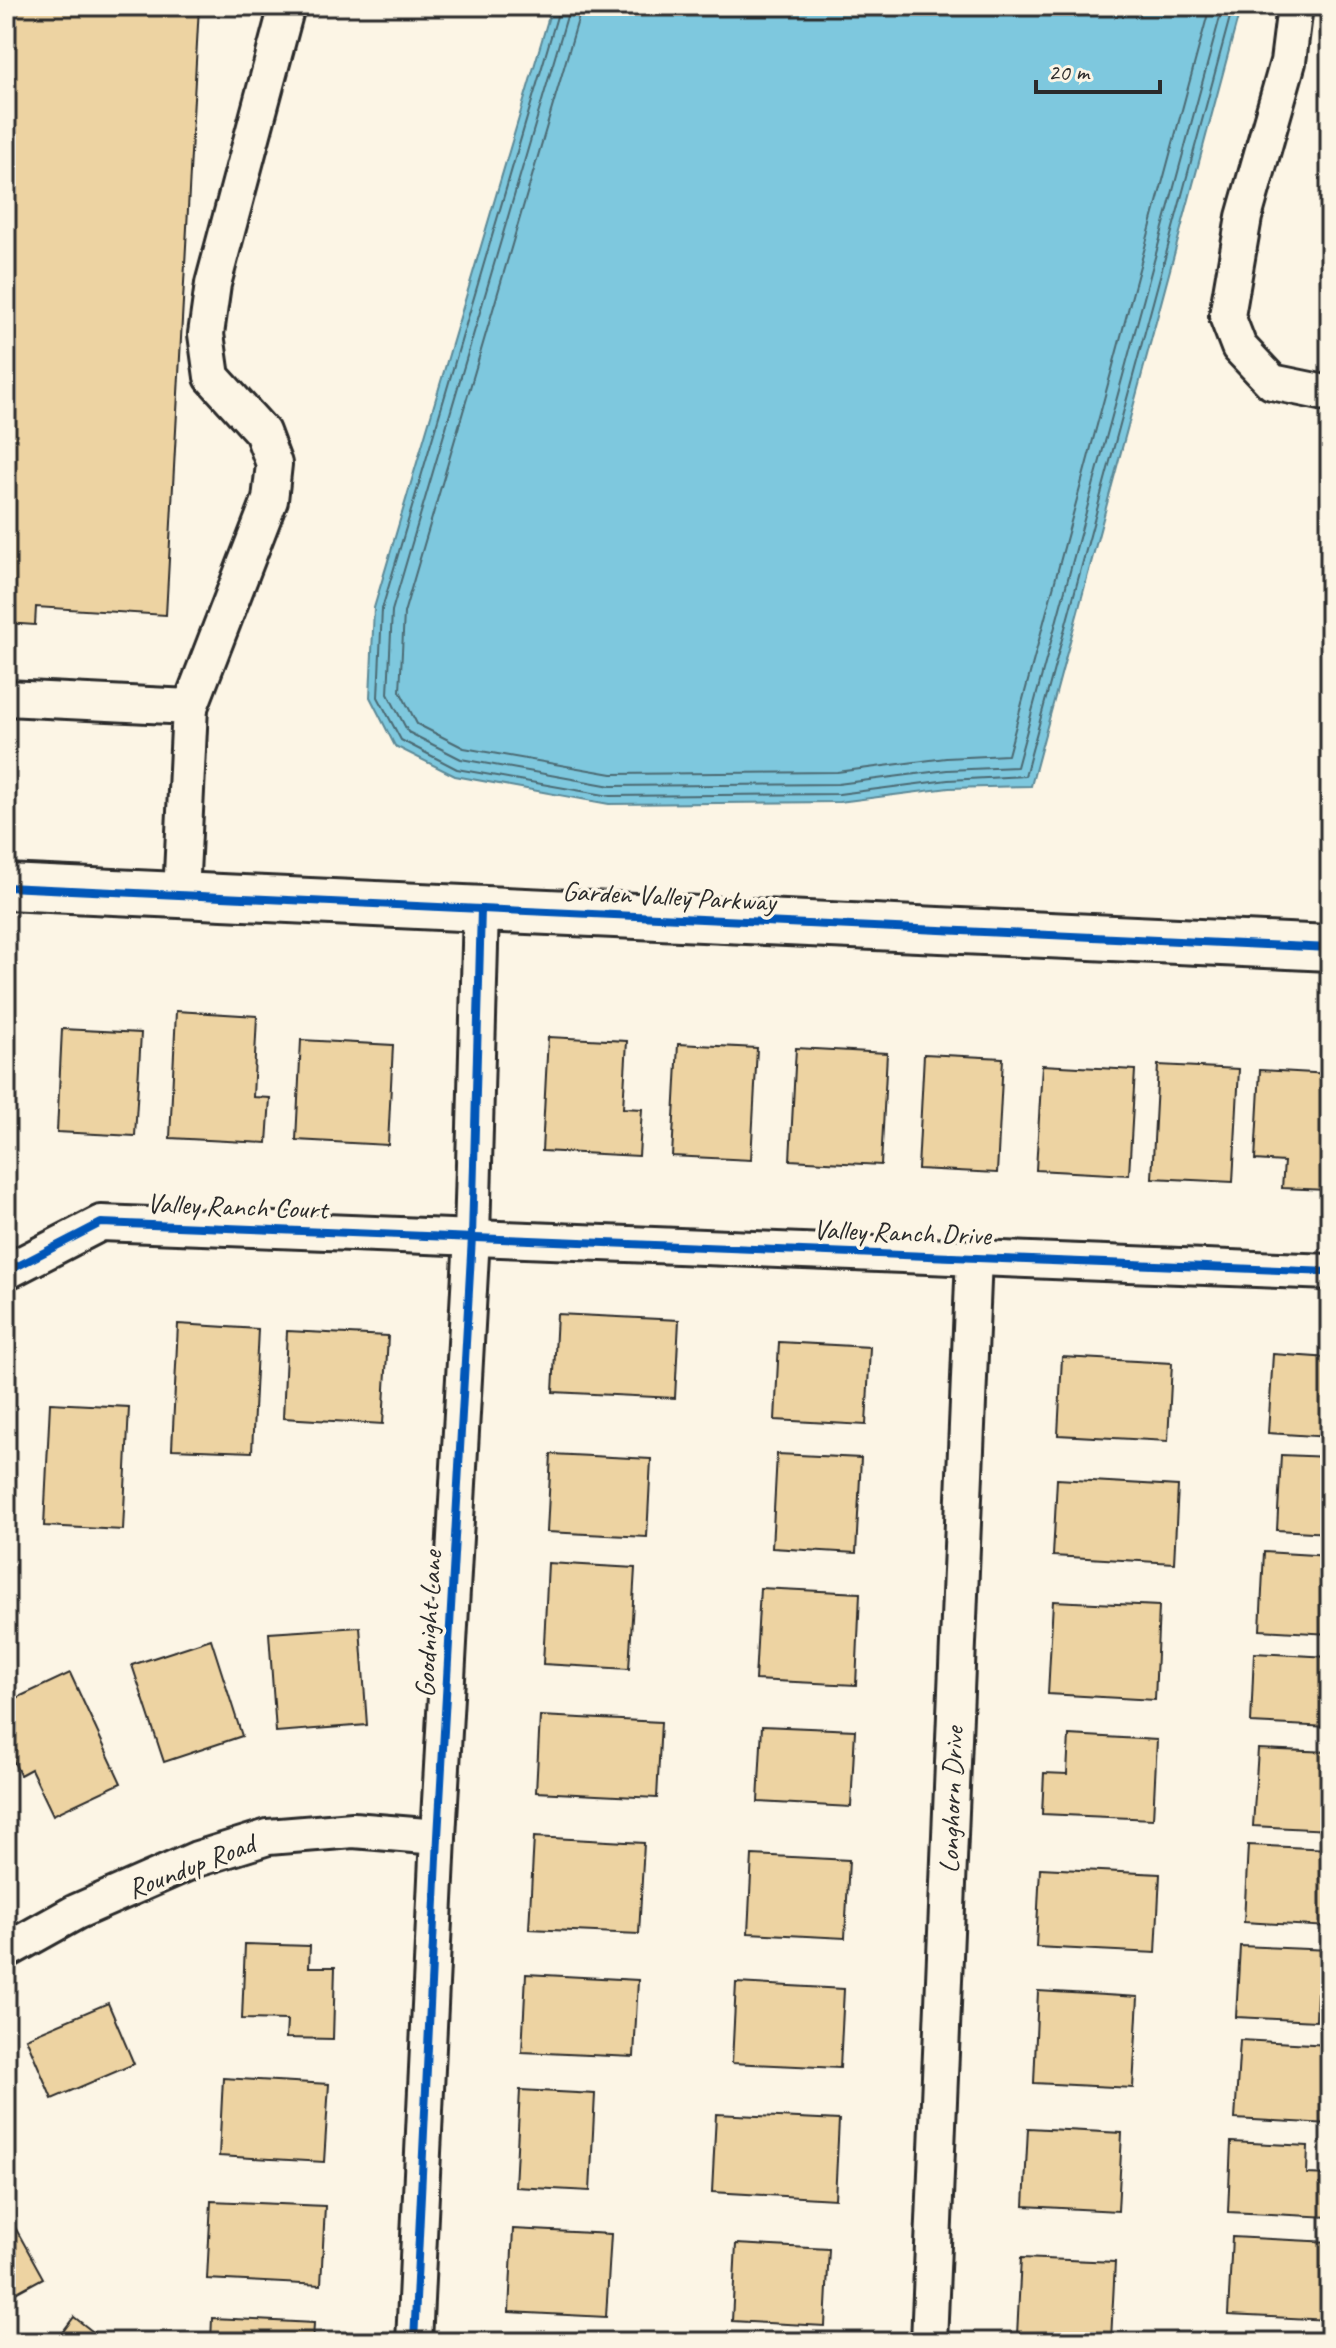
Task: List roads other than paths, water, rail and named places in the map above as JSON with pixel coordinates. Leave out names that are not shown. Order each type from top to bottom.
[{"type":"street","points":[[181,895],[190,707],[270,500],[274,464],[262,432],[212,377],[206,334],[213,284],[287,6]]},
{"type":"street","points":[[1295,6],[1288,62],[1244,217],[1227,316],[1239,347],[1272,382],[1330,394]]},
{"type":"street","points":[[6,698],[190,707]]},
{"type":"street","name":"Garden Valley Parkway","points":[[6,887],[1330,948]]},
{"type":"street","name":"Goodnight Lane","points":[[414,2342],[438,1837],[472,1237],[481,909]]},
{"type":"street","name":"Valley Ranch Court","points":[[12,1269],[101,1223],[472,1237]]},
{"type":"street","name":"Valley Ranch Drive","points":[[472,1237],[1330,1272]]},
{"type":"street","name":"Longhorn Drive","points":[[929,2342],[974,1257]]},
{"type":"street","name":"Roundup Road","points":[[6,1951],[76,1912],[197,1859],[268,1837],[353,1830],[438,1837]]},
{"type":"water","points":[[552,6],[1241,6],[1031,786],[949,788],[839,802],[609,804],[455,776],[395,746],[370,697],[374,608]]}]
